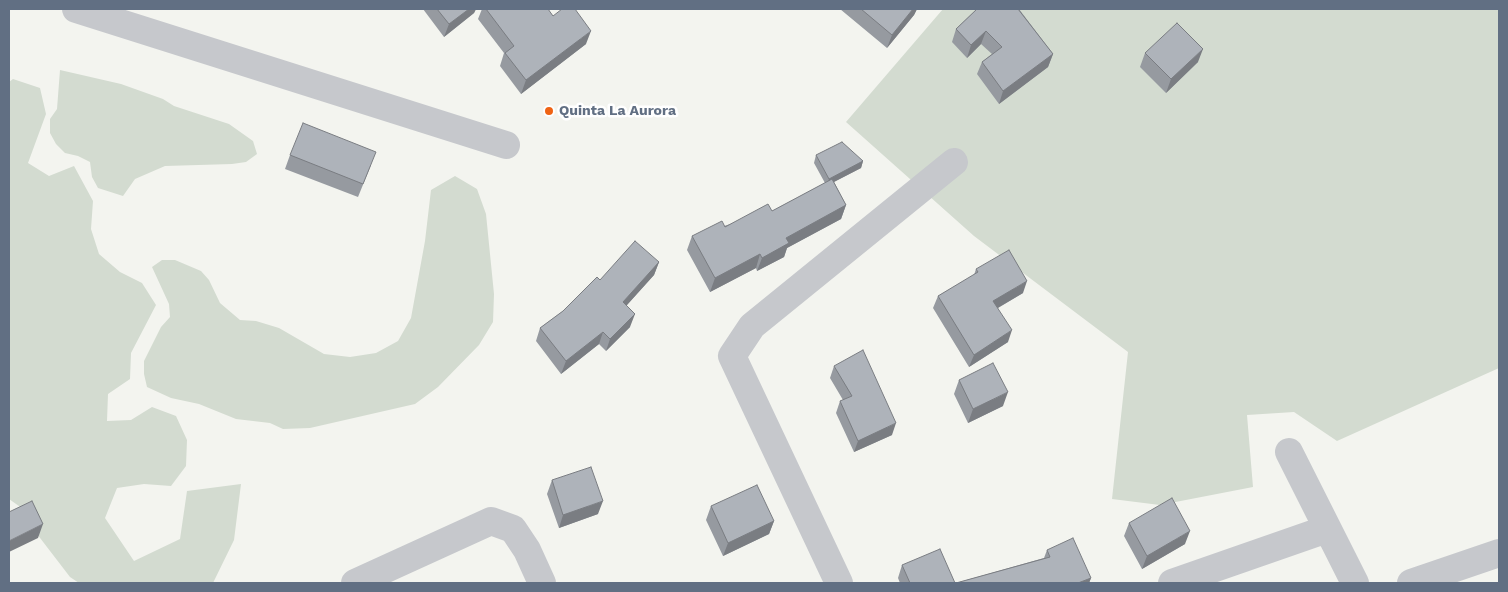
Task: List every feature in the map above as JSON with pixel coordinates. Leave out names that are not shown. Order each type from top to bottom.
[{"type":"street","points":[[76,9],[506,145]]},
{"type":"street","points":[[839,583],[732,356],[752,326],[954,162]]},
{"type":"street","points":[[1289,452],[1355,583]]},
{"type":"street","points":[[355,583],[491,521],[513,529],[527,550],[542,583]]},
{"type":"street","points":[[1172,583],[1328,529]]},
{"type":"street","points":[[1412,583],[1499,553]]},
{"type":"shaded area","points":[[943,9],[1499,9],[1499,368],[1337,441],[1294,412],[1247,415],[1253,487],[1160,505],[1112,499],[1128,352],[974,236],[846,122]]},
{"type":"shaded area","points":[[60,70],[121,84],[163,99],[174,106],[229,124],[253,141],[257,154],[246,162],[232,164],[165,166],[135,179],[123,196],[98,188],[92,177],[90,162],[78,156],[65,153],[56,144],[50,133],[50,119],[57,109]]},
{"type":"shaded area","points":[[13,79],[40,88],[46,114],[28,163],[49,176],[74,166],[93,201],[91,229],[99,254],[120,272],[142,283],[156,305],[131,353],[130,379],[108,394],[107,421],[131,420],[152,407],[176,416],[187,440],[186,466],[171,486],[144,484],[117,488],[105,518],[134,561],[180,539],[187,491],[241,484],[234,540],[213,583],[79,583],[70,577],[37,534],[26,511],[9,499],[9,82]]},
{"type":"shaded area","points":[[455,176],[477,189],[486,214],[494,294],[493,322],[479,345],[438,387],[415,404],[310,428],[283,429],[270,423],[236,419],[199,404],[171,398],[147,387],[144,361],[161,327],[170,317],[169,304],[152,267],[162,260],[175,260],[201,271],[209,280],[220,303],[240,320],[256,321],[279,328],[324,354],[350,357],[376,353],[398,341],[411,318],[425,241],[431,190]]},
{"type":"building","points":[[437,9],[469,9],[449,24]]},
{"type":"building","points":[[486,9],[548,9],[553,16],[562,9],[575,9],[591,31],[526,80],[505,53],[514,46]]},
{"type":"building","points":[[861,9],[913,9],[892,35]]},
{"type":"building","points":[[977,9],[1018,9],[1053,54],[1003,91],[982,62],[1002,47],[986,31],[971,45],[956,29]]},
{"type":"building","points":[[1177,23],[1203,49],[1171,79],[1145,53]]},
{"type":"building","points":[[303,123],[376,152],[363,184],[290,155]]},
{"type":"building","points":[[842,142],[863,161],[829,179],[816,155]]},
{"type":"building","points":[[832,179],[846,205],[786,238],[789,243],[762,258],[760,254],[715,278],[692,236],[722,221],[725,227],[768,204],[772,211]]},
{"type":"building","points":[[635,241],[659,262],[623,302],[635,314],[610,339],[603,332],[566,361],[540,328],[563,311],[597,277],[600,280]]},
{"type":"building","points":[[1009,250],[1027,281],[993,301],[1012,330],[974,355],[938,296],[978,272],[976,269]]},
{"type":"building","points":[[863,350],[896,423],[858,441],[840,401],[852,396],[834,366]]},
{"type":"building","points":[[993,363],[1008,392],[973,409],[959,380]]},
{"type":"building","points":[[591,467],[603,501],[563,515],[552,480]]},
{"type":"building","points":[[757,485],[774,521],[728,543],[711,506]]},
{"type":"building","points":[[1172,498],[1190,531],[1147,556],[1129,523]]},
{"type":"building","points":[[32,501],[43,524],[9,541],[9,512]]},
{"type":"building","points":[[1073,538],[1091,578],[1078,583],[956,583],[1050,557],[1047,550]]},
{"type":"building","points":[[940,549],[955,583],[910,583],[902,565]]},
{"type":"place","name":"Quinta La Aurora","points":[[549,111]]}]
